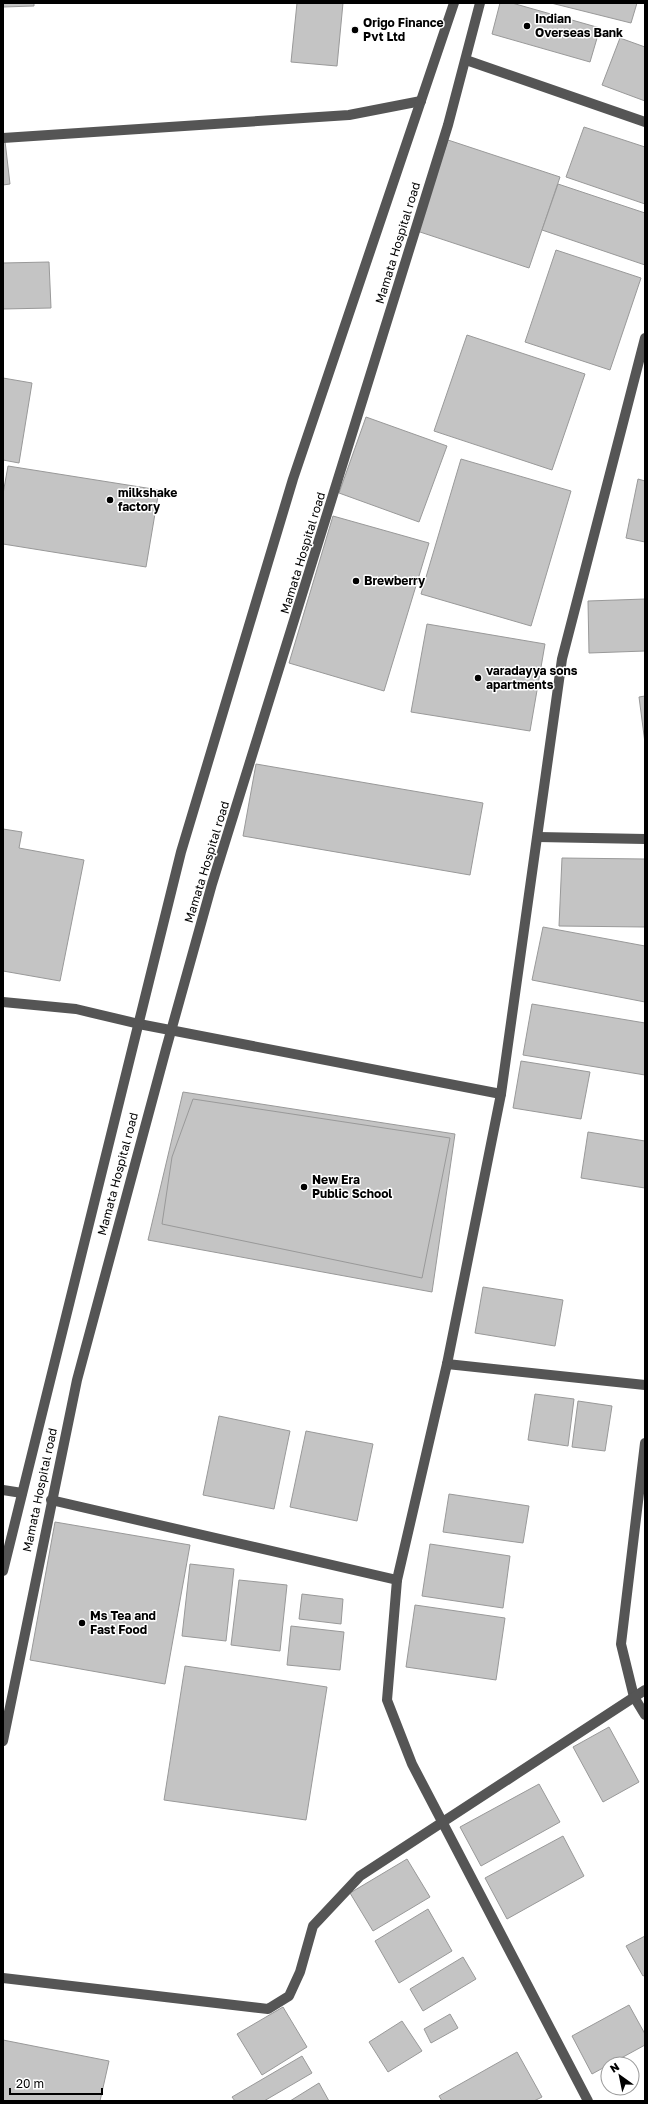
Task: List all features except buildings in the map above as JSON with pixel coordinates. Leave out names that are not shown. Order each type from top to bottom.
[{"type":"street","name":"Mamata Hospital road","points":[[3,1571],[181,852],[293,479],[454,3]]},
{"type":"street","name":"Mamata Hospital road","points":[[3,1741],[51,1500],[77,1380],[171,1030],[212,884],[446,133],[480,3]]},
{"type":"street","points":[[466,60],[645,122]]},
{"type":"street","points":[[3,138],[349,115],[421,101]]},
{"type":"street","points":[[588,2101],[444,1821],[412,1764],[387,1700],[397,1580],[447,1364],[501,1094],[562,659],[645,338]]},
{"type":"street","points":[[538,837],[645,839]]},
{"type":"street","points":[[3,1002],[76,1009],[139,1024],[501,1094]]},
{"type":"street","points":[[447,1364],[645,1385]]},
{"type":"street","points":[[645,1443],[621,1644],[634,1697],[645,1715]]},
{"type":"street","points":[[3,1490],[22,1493]]},
{"type":"street","points":[[51,1500],[397,1580]]},
{"type":"street","points":[[3,1978],[268,2009],[289,1996],[300,1972],[314,1926],[360,1876],[645,1690]]},
{"type":"place","name":"Indian Overseas Bank","points":[[527,26]]},
{"type":"place","name":"Origo Finance Pvt Ltd","points":[[355,30]]},
{"type":"place","name":"milkshake factory","points":[[110,500]]},
{"type":"place","name":"Brewberry","points":[[356,581]]},
{"type":"place","name":"varadayya sons apartments","points":[[478,678]]},
{"type":"place","name":"New Era Public School","points":[[304,1187]]},
{"type":"place","name":"Ms Tea and Fast Food","points":[[82,1623]]}]
